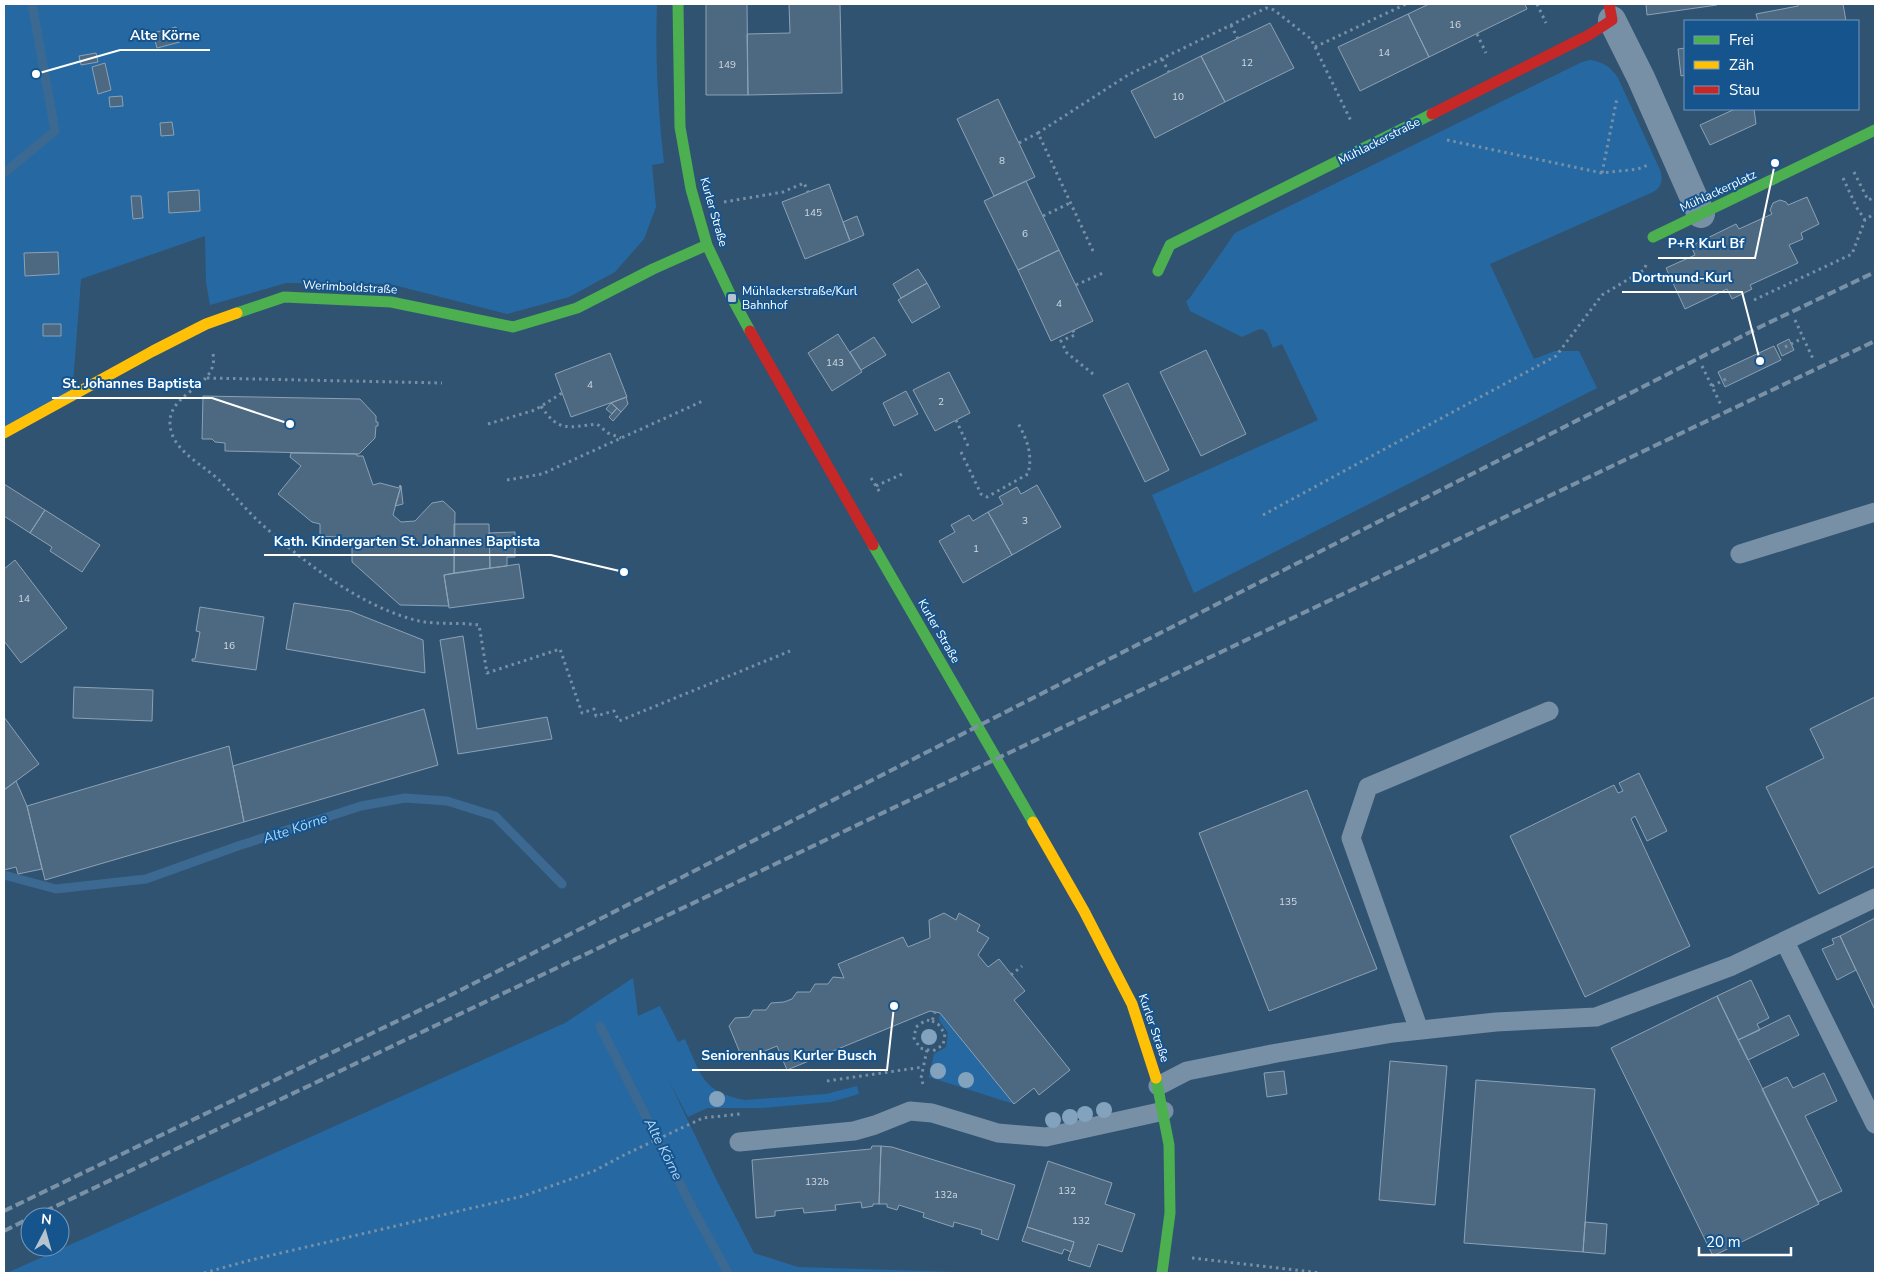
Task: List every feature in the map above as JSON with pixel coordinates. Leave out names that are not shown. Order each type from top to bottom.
[{"type":"street","name":"Kurler Straße","points":[[678,4],[680,127],[691,189],[707,245],[732,298],[769,366],[1084,910],[1132,1004],[1158,1086],[1169,1145],[1170,1213],[1162,1273]]},
{"type":"street","name":"Mühlackerstraße","points":[[1158,272],[1170,245],[1589,35],[1610,12],[1701,214]]},
{"type":"street","name":"Mühlackerplatz","points":[[1653,237],[1875,130]]},
{"type":"street","name":"Werimboldstraße","points":[[4,433],[153,350],[206,324],[284,297],[391,302],[513,327],[577,308],[653,269],[707,245]]},
{"type":"lane","points":[[1740,554],[1875,512]]},
{"type":"lane","points":[[1419,1030],[1351,838],[1368,787],[1549,712]]},
{"type":"lane","points":[[1158,1086],[1186,1071],[1277,1053],[1419,1030],[1496,1022],[1596,1017],[1732,966],[1875,898]]},
{"type":"lane","points":[[1785,942],[1875,1124]]},
{"type":"lane","points":[[739,1142],[854,1131],[875,1125],[910,1110],[932,1113],[998,1133],[1046,1137],[1164,1111]]},
{"type":"path","points":[[1315,47],[1406,4]]},
{"type":"path","points":[[1537,4],[1547,24]]},
{"type":"path","points":[[1019,143],[1038,133],[1128,75],[1266,8],[1274,10],[1311,39],[1353,126]]},
{"type":"path","points":[[1231,26],[1238,39]]},
{"type":"path","points":[[1476,34],[1489,60]]},
{"type":"path","points":[[1162,59],[1169,72]]},
{"type":"path","points":[[1602,174],[1618,93]]},
{"type":"path","points":[[1038,133],[1093,251]]},
{"type":"path","points":[[1444,139],[1602,174],[1638,169],[1646,166]]},
{"type":"path","points":[[721,202],[783,192],[804,183],[808,192]]},
{"type":"path","points":[[1860,185],[1868,200],[1875,197]]},
{"type":"path","points":[[1849,191],[1865,220]]},
{"type":"path","points":[[1043,216],[1070,203]]},
{"type":"path","points":[[1754,300],[1852,254],[1865,220],[1875,213]]},
{"type":"path","points":[[1263,515],[1556,356],[1602,295],[1644,270],[1647,261]]},
{"type":"path","points":[[1076,285],[1103,273]]},
{"type":"path","points":[[1795,320],[1814,361]]},
{"type":"path","points":[[1073,330],[1075,335],[1062,341],[1067,353],[1093,374]]},
{"type":"path","points":[[1785,347],[1804,338]]},
{"type":"path","points":[[215,363],[207,378],[174,405],[170,421],[172,435],[179,447],[209,470],[256,519],[297,554],[352,594],[385,610],[420,621],[479,625],[487,673],[560,649],[582,712],[594,708],[596,716],[614,711],[619,720],[790,651]]},
{"type":"path","points":[[1702,366],[1722,405]]},
{"type":"path","points":[[207,378],[442,383]]},
{"type":"path","points":[[1712,386],[1726,379]]},
{"type":"path","points":[[488,424],[535,410],[562,393]]},
{"type":"path","points":[[507,480],[542,474],[705,400]]},
{"type":"path","points":[[540,406],[548,418],[560,425],[573,428],[596,424],[621,438]]},
{"type":"path","points":[[956,420],[969,448]]},
{"type":"path","points":[[961,452],[981,494],[987,497],[1028,474],[1030,465],[1028,440],[1018,423]]},
{"type":"path","points":[[876,486],[902,474]]},
{"type":"path","points":[[1005,487],[1008,492]]},
{"type":"path","points":[[1011,975],[1022,966]]},
{"type":"path","points":[[932,1021],[935,1012]]},
{"type":"path","points":[[926,1020],[932,1021],[938,1024],[945,1034],[943,1044],[933,1051],[920,1048],[914,1038],[916,1027],[926,1020]]},
{"type":"path","points":[[923,1084],[921,1078],[926,1050]]},
{"type":"path","points":[[827,1081],[923,1067]]},
{"type":"path","points":[[204,1273],[247,1261],[523,1196],[594,1171],[683,1127]]},
{"type":"path","points":[[1165,1254],[1321,1273]]},
{"type":"shaded area","points":[[4,4],[657,4],[656,44],[664,163],[652,165],[656,207],[644,239],[615,272],[569,297],[507,314],[390,284],[286,283],[210,305],[206,282],[205,236],[81,279],[72,396],[4,433]]},
{"type":"shaded area","points":[[1590,60],[1606,65],[1618,78],[1660,170],[1660,185],[1653,192],[1490,264],[1534,359],[1555,351],[1579,351],[1597,388],[1194,593],[1152,495],[1318,420],[1282,344],[1273,348],[1267,333],[1262,329],[1242,337],[1190,311],[1186,301],[1235,233],[1582,62]]},
{"type":"shaded area","points":[[633,978],[638,1016],[660,1006],[678,1042],[685,1039],[695,1063],[705,1080],[711,1087],[720,1092],[745,1100],[826,1094],[857,1086],[859,1094],[831,1102],[762,1108],[707,1108],[688,1117],[668,1079],[754,1253],[798,1267],[988,1273],[7,1273],[43,1257],[70,1257],[70,1245],[565,1023]]},
{"type":"shaded area","points":[[940,1013],[1014,1104],[929,1077],[934,1054],[946,1047],[948,1033],[939,1020]]},
{"type":"building","points":[[706,4],[747,4],[748,95],[706,95]]},
{"type":"building","points":[[789,4],[840,4],[842,93],[748,95],[747,34],[790,33]]},
{"type":"building","points":[[1429,4],[1525,4],[1527,9],[1429,57],[1408,14]]},
{"type":"building","points":[[1646,4],[1716,4],[1717,5],[1647,15]]},
{"type":"building","points":[[1798,4],[1843,4],[1846,20],[1758,20],[1756,14],[1798,6]]},
{"type":"building","points":[[1408,14],[1429,57],[1360,91],[1338,47]]},
{"type":"building","points":[[1270,23],[1294,68],[1225,102],[1201,56]]},
{"type":"building","points":[[176,27],[180,42],[157,48],[153,33]]},
{"type":"building","points":[[1684,48],[1684,75],[1681,76],[1678,49]]},
{"type":"building","points":[[96,53],[98,62],[81,65],[79,56]]},
{"type":"building","points":[[1201,56],[1225,102],[1155,138],[1131,91]]},
{"type":"building","points":[[105,63],[111,90],[98,94],[92,67]]},
{"type":"building","points":[[122,96],[123,106],[110,107],[109,97]]},
{"type":"building","points":[[998,99],[1035,177],[994,196],[957,119]]},
{"type":"building","points":[[1733,110],[1754,110],[1756,124],[1710,145],[1700,125]]},
{"type":"building","points":[[172,122],[174,135],[161,136],[160,123]]},
{"type":"building","points":[[1026,181],[1059,250],[1018,270],[984,201]]},
{"type":"building","points":[[829,184],[850,241],[805,259],[782,202]]},
{"type":"building","points":[[199,190],[200,211],[169,213],[168,192]]},
{"type":"building","points":[[131,196],[141,196],[143,218],[133,219]]},
{"type":"building","points":[[1807,197],[1819,224],[1801,233],[1803,239],[1789,245],[1798,263],[1750,285],[1752,289],[1732,299],[1727,289],[1685,309],[1666,268],[1695,255],[1691,246],[1736,224],[1739,229],[1772,214],[1770,210],[1773,203],[1780,200],[1788,205]]},
{"type":"building","points":[[857,216],[864,235],[850,241],[843,222]]},
{"type":"building","points":[[1059,250],[1093,321],[1051,341],[1018,270]]},
{"type":"building","points":[[58,252],[59,274],[25,276],[24,253]]},
{"type":"building","points":[[918,269],[927,283],[901,298],[893,284]]},
{"type":"building","points":[[927,283],[940,307],[912,323],[898,300]]},
{"type":"building","points":[[43,324],[61,324],[61,336],[43,336]]},
{"type":"building","points":[[838,334],[862,372],[832,391],[808,353]]},
{"type":"building","points":[[874,337],[886,355],[861,370],[850,352]]},
{"type":"building","points":[[1789,339],[1794,350],[1782,356],[1777,345]]},
{"type":"building","points":[[1774,346],[1781,360],[1725,387],[1718,372]]},
{"type":"building","points":[[1206,350],[1246,434],[1201,456],[1160,372]]},
{"type":"building","points":[[610,353],[627,397],[571,417],[555,374]]},
{"type":"building","points":[[949,372],[970,413],[935,431],[913,390]]},
{"type":"building","points":[[1128,383],[1169,470],[1145,482],[1103,395]]},
{"type":"building","points":[[906,391],[918,414],[894,426],[883,403]]},
{"type":"building","points":[[203,396],[360,399],[376,416],[378,426],[376,426],[375,438],[359,454],[225,451],[225,443],[215,442],[212,439],[202,439]]},
{"type":"building","points":[[626,397],[628,404],[621,412],[611,403]]},
{"type":"building","points":[[611,403],[617,408],[612,414],[606,409]]},
{"type":"building","points":[[617,408],[621,412],[613,421],[609,417]]},
{"type":"building","points":[[291,453],[357,454],[357,456],[363,456],[373,485],[380,483],[399,488],[401,486],[393,515],[401,522],[415,521],[432,503],[443,501],[455,512],[454,573],[444,575],[449,606],[400,605],[352,562],[352,548],[355,548],[355,541],[339,540],[339,537],[317,536],[320,535],[320,524],[312,522],[278,494],[301,466],[290,457]]},
{"type":"building","points":[[4,484],[45,510],[30,533],[4,516]]},
{"type":"building","points":[[1037,485],[1061,527],[1012,555],[988,512],[1003,504],[999,497],[1017,487],[1021,494]]},
{"type":"building","points":[[401,486],[403,504],[395,506]]},
{"type":"building","points":[[45,510],[100,545],[82,572],[50,551],[52,547],[30,533]]},
{"type":"building","points":[[988,512],[1012,555],[963,583],[939,541],[955,532],[951,525],[969,515],[973,521]]},
{"type":"building","points":[[454,524],[489,524],[490,568],[454,573]]},
{"type":"building","points":[[515,532],[515,557],[507,557],[507,566],[490,568],[489,533]]},
{"type":"building","points":[[15,560],[67,628],[21,663],[4,641],[4,569]]},
{"type":"building","points":[[519,564],[524,598],[449,608],[444,575]]},
{"type":"building","points":[[294,603],[350,611],[423,640],[425,673],[286,649]]},
{"type":"building","points":[[200,607],[264,617],[256,670],[192,661],[192,659],[195,659],[200,632],[196,631]]},
{"type":"building","points":[[463,636],[477,729],[547,717],[552,739],[458,754],[440,640]]},
{"type":"building","points":[[74,687],[153,690],[152,721],[73,718]]},
{"type":"building","points":[[1875,697],[1875,866],[1819,894],[1766,787],[1824,758],[1810,729]]},
{"type":"building","points":[[424,709],[438,765],[244,822],[233,766]]},
{"type":"building","points":[[4,717],[39,764],[4,790]]},
{"type":"building","points":[[229,746],[244,822],[45,880],[27,806]]},
{"type":"building","points":[[1639,773],[1667,831],[1647,841],[1635,816],[1631,819],[1690,946],[1585,997],[1510,836],[1614,785],[1618,793],[1623,791],[1619,783]]},
{"type":"building","points":[[16,781],[27,806],[42,869],[18,874],[16,867],[4,870],[4,790]]},
{"type":"building","points":[[1307,790],[1377,969],[1269,1011],[1199,833]]},
{"type":"building","points":[[944,913],[956,920],[959,913],[980,925],[977,931],[989,938],[978,955],[988,967],[999,959],[1025,991],[1014,1000],[1070,1070],[1039,1095],[1034,1088],[1014,1104],[940,1013],[930,1011],[787,1070],[777,1046],[743,1060],[729,1026],[735,1018],[749,1017],[753,1010],[766,1010],[771,1003],[792,999],[797,992],[810,992],[815,984],[828,984],[833,977],[844,978],[838,964],[903,937],[908,947],[930,938],[929,920]]},
{"type":"building","points":[[1875,918],[1875,1010],[1840,936]]},
{"type":"building","points":[[1840,936],[1856,970],[1837,980],[1822,949],[1834,944],[1832,939]]},
{"type":"building","points":[[1751,980],[1769,1018],[1757,1024],[1760,1030],[1738,1040],[1717,996]]},
{"type":"building","points":[[1717,996],[1819,1204],[1713,1256],[1611,1048]]},
{"type":"building","points":[[1789,1015],[1799,1035],[1748,1060],[1738,1040]]},
{"type":"building","points":[[1390,1061],[1447,1066],[1435,1205],[1379,1200]]},
{"type":"building","points":[[1284,1071],[1287,1094],[1267,1097],[1264,1073]]},
{"type":"building","points":[[1824,1073],[1837,1101],[1805,1116],[1842,1191],[1818,1202],[1762,1089],[1787,1077],[1793,1088]]},
{"type":"building","points":[[1476,1080],[1595,1089],[1583,1252],[1464,1243]]},
{"type":"building","points":[[872,1146],[881,1146],[879,1204],[862,1208],[861,1202],[835,1205],[836,1210],[804,1213],[803,1208],[775,1211],[775,1216],[756,1218],[752,1160],[871,1149]]},
{"type":"building","points":[[881,1146],[892,1147],[1015,1185],[998,1240],[981,1234],[982,1230],[954,1222],[953,1227],[923,1217],[924,1213],[899,1205],[897,1210],[887,1207],[887,1204],[879,1204]]},
{"type":"building","points":[[1048,1161],[1112,1183],[1105,1204],[1135,1214],[1122,1252],[1098,1244],[1090,1267],[1068,1260],[1074,1242],[1027,1227]]},
{"type":"building","points":[[1585,1222],[1607,1224],[1605,1254],[1583,1252]]},
{"type":"building","points":[[1027,1227],[1074,1242],[1071,1252],[1064,1249],[1062,1254],[1022,1241]]},
{"type":"waterway","points":[[4,173],[55,131],[32,4]]},
{"type":"waterway","name":"Alte Körne","points":[[4,875],[56,889],[146,879],[238,846],[361,806],[405,798],[447,801],[495,816],[562,884]]},
{"type":"waterway","name":"Alte Körne","points":[[600,1026],[695,1213],[728,1273]]},
{"type":"railway","points":[[4,1211],[447,997],[1762,326],[1875,272]]},
{"type":"railway","points":[[54,1207],[1875,341]]},
{"type":"railway","points":[[4,1231],[20,1223]]},
{"type":"traffic: fast","points":[[678,4],[680,127],[691,189],[707,245],[750,331]]},
{"type":"traffic: fast","points":[[1158,271],[1170,245],[1432,114]]},
{"type":"traffic: fast","points":[[1653,237],[1875,130]]},
{"type":"traffic: fast","points":[[237,313],[284,297],[391,302],[513,327],[577,308],[653,269],[707,245]]},
{"type":"traffic: fast","points":[[873,545],[1033,822]]},
{"type":"traffic: fast","points":[[1156,1078],[1169,1145],[1170,1213],[1162,1273]]},
{"type":"traffic: slow","points":[[4,433],[153,351],[206,324],[237,313]]},
{"type":"traffic: slow","points":[[1033,822],[1084,911],[1132,1004],[1156,1078]]},
{"type":"traffic: jam","points":[[1432,114],[1589,35],[1612,20],[1609,4]]},
{"type":"traffic: jam","points":[[750,331],[873,545]]},
{"type":"place","name":"Alte Körne","points":[[36,74]]},
{"type":"place","name":"P+R Kurl Bf","points":[[1775,163]]},
{"type":"place","name":"Mühlackerstraße/Kurl Bahnhof","points":[[732,298]]},
{"type":"place","name":"Dortmund-Kurl","points":[[1760,361]]},
{"type":"place","name":"St. Johannes Baptista","points":[[290,424]]},
{"type":"place","name":"Kath. Kindergarten St. Johannes Baptista","points":[[624,572]]},
{"type":"place","name":"Seniorenhaus Kurler Busch","points":[[894,1006]]}]
